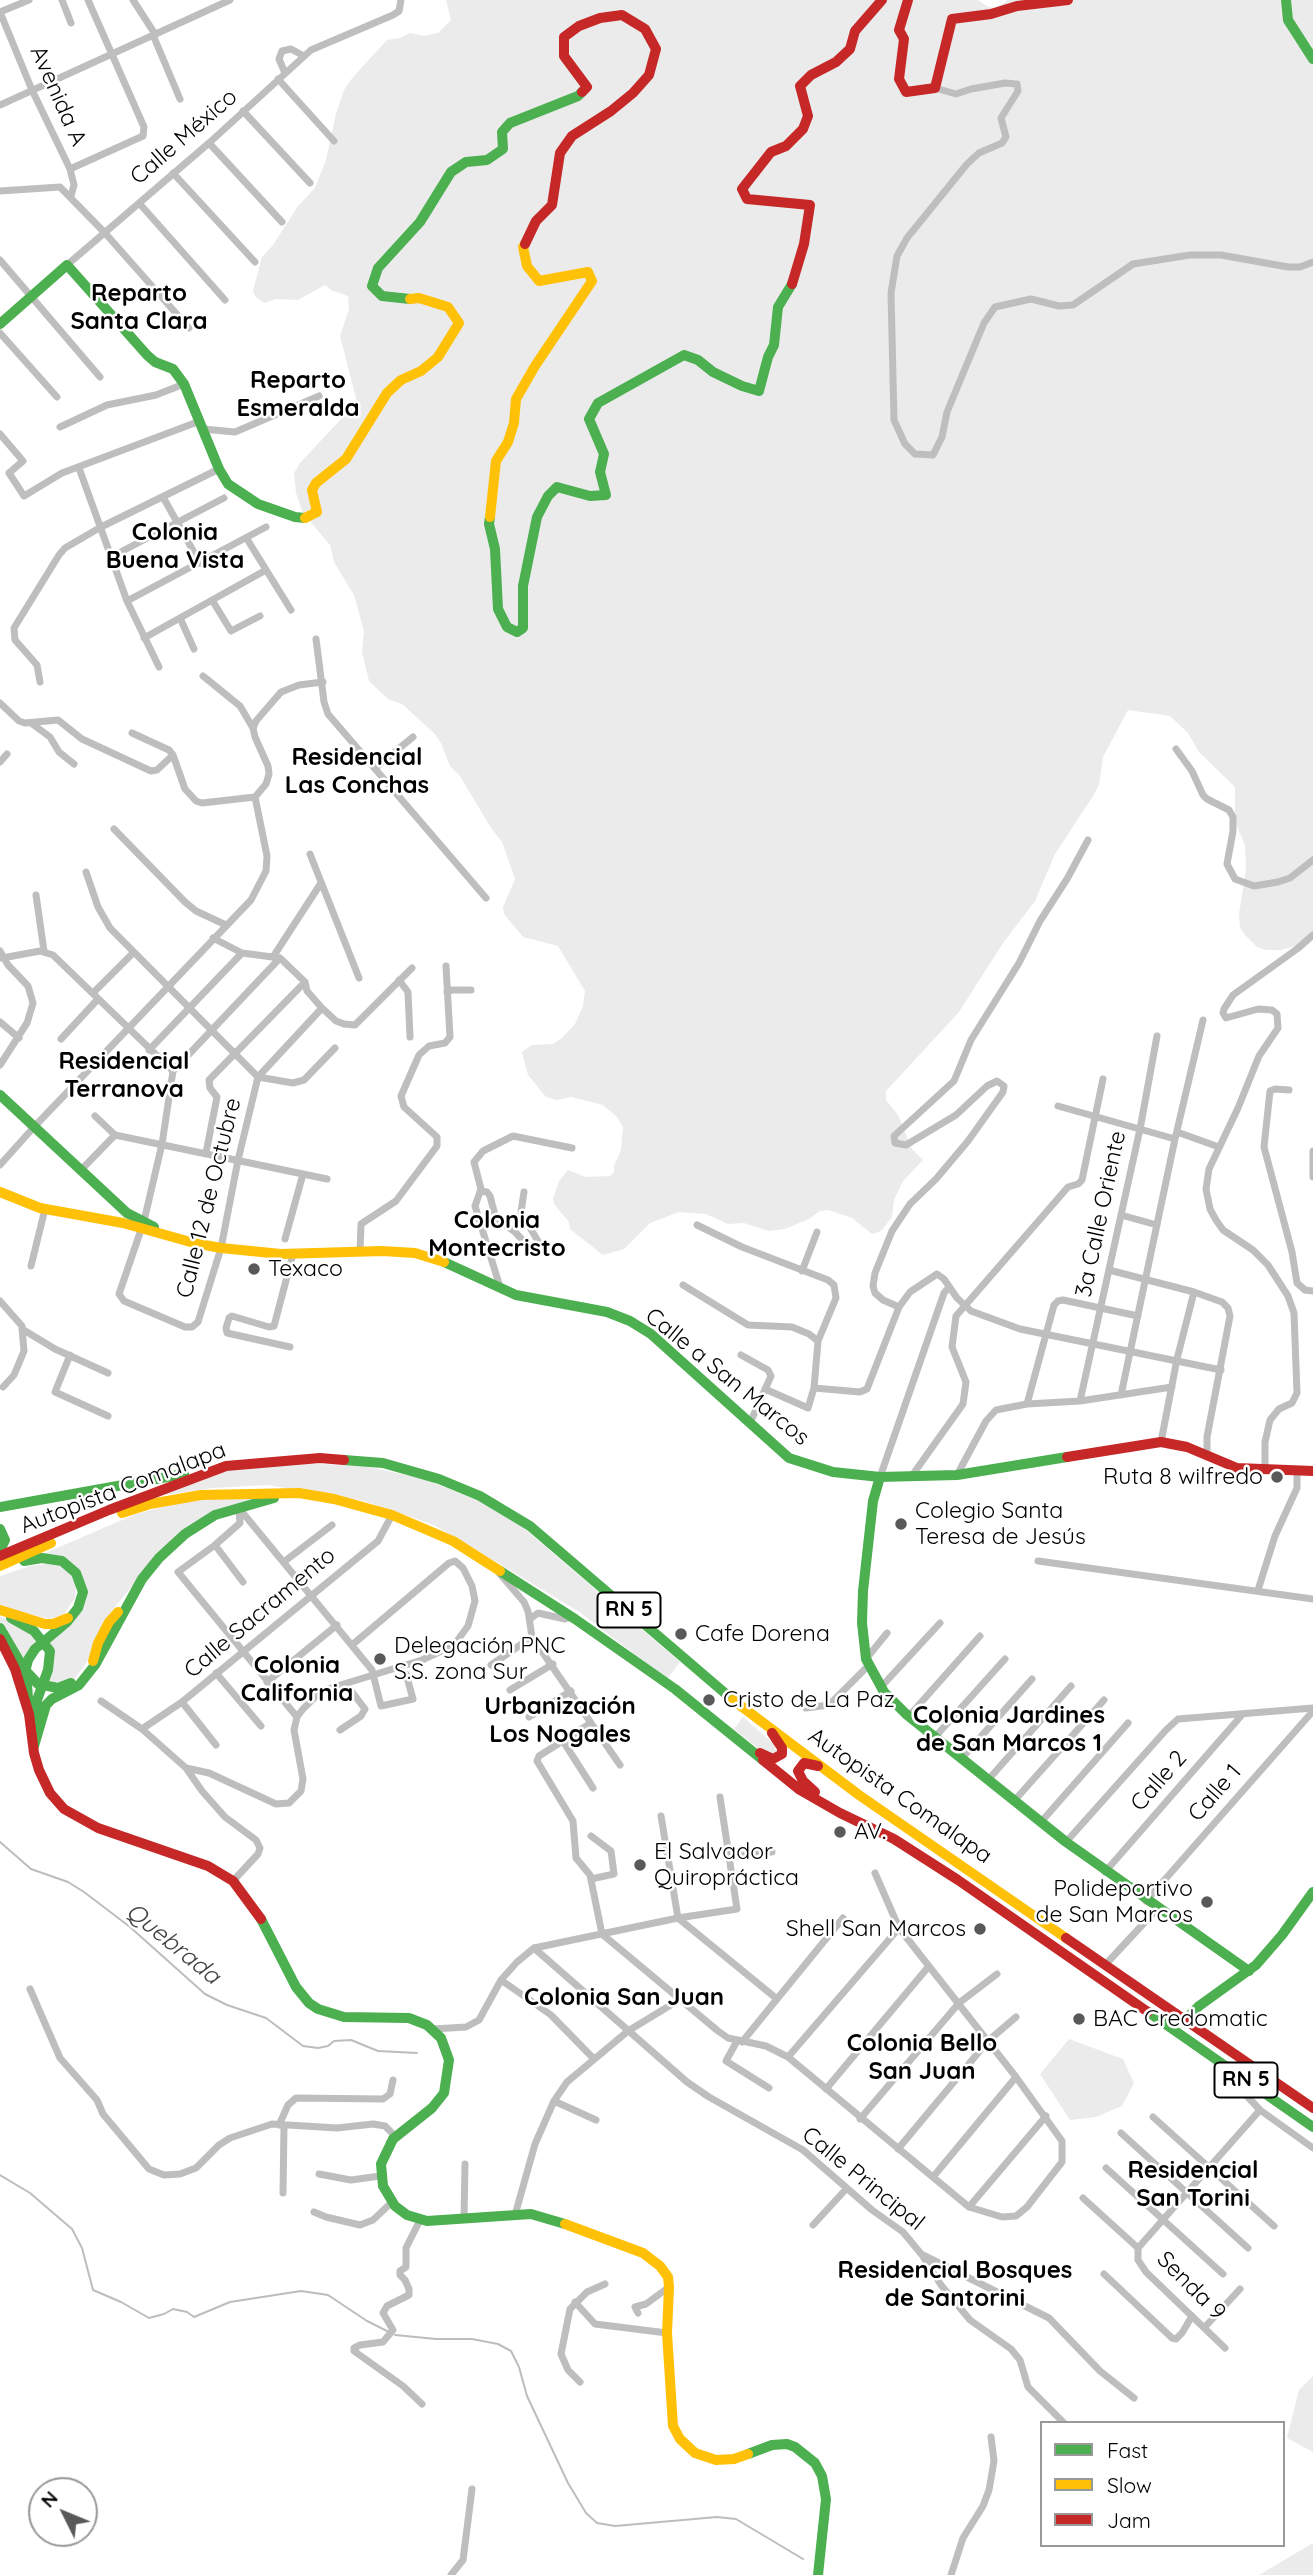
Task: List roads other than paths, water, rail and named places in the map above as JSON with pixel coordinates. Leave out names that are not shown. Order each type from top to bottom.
[{"type":"main road","points":[[67,265],[147,355],[155,362],[173,369],[184,384],[219,469],[228,484],[258,504],[295,517],[308,518],[317,512],[312,489],[316,483],[346,459],[387,393],[401,380],[421,371],[438,358],[458,323],[448,307],[419,298],[382,296],[372,286],[377,268],[402,245],[420,222],[451,172],[466,162],[487,159],[503,149],[502,132],[510,123],[578,96],[587,87],[564,56],[564,37],[579,26],[600,18],[622,15],[645,29],[656,49],[649,75],[611,111],[572,136],[559,153],[551,205],[536,221],[523,247],[527,266],[540,281],[588,272],[592,281],[516,399],[514,423],[508,442],[496,461],[489,524],[495,550],[498,609],[507,627],[517,632],[523,628],[523,586],[537,517],[548,496],[557,487],[590,496],[606,495],[600,472],[604,454],[589,419],[598,403],[684,355],[698,360],[713,372],[759,391],[774,345],[778,307],[790,289],[804,244],[810,205],[747,198],[742,189],[771,152],[786,146],[803,129],[808,116],[800,86],[811,75],[836,62],[850,49],[855,31],[882,0]]},
{"type":"main road","points":[[908,0],[899,30],[904,39],[899,79],[906,92],[935,88],[951,19],[991,14],[1017,6],[1068,0]]},
{"type":"main road","points":[[1286,0],[1288,20],[1313,59]]},
{"type":"main road","name":"Calle México","points":[[0,324],[67,265]]},
{"type":"main road","name":"Calle a San Marcos","points":[[0,1095],[127,1213],[163,1233],[221,1248],[293,1254],[415,1253],[447,1263],[516,1295],[592,1308],[630,1321],[679,1357],[789,1458],[803,1464],[833,1472],[880,1477],[957,1475],[1161,1442],[1177,1443],[1237,1468],[1313,1471]]},
{"type":"main road","points":[[0,1192],[23,1203],[45,1209],[143,1224]]},
{"type":"main road","points":[[89,1216],[106,1207],[104,1192]]},
{"type":"main road","name":"Autopista Comalapa","points":[[0,1556],[109,1510],[226,1466],[302,1458],[351,1459],[409,1469],[480,1496],[508,1511],[537,1532],[710,1682],[839,1779],[1313,2108]]},
{"type":"main road","points":[[0,1507],[226,1466]]},
{"type":"main road","points":[[880,1477],[873,1501],[862,1623],[867,1662],[881,1688],[893,1703],[1066,1842],[1248,1971]]},
{"type":"main road","name":"Autopista Comalapa","points":[[0,1568],[102,1521],[150,1504],[191,1497],[285,1492],[334,1499],[392,1515],[453,1541],[497,1567],[675,1689],[745,1744],[780,1776],[840,1813],[894,1839],[958,1880],[1313,2127]]},
{"type":"main road","points":[[34,1750],[46,1705],[80,1683],[104,1650],[146,1573],[173,1545],[209,1518],[238,1507],[275,1498],[334,1499]]},
{"type":"main road","points":[[0,1529],[5,1540],[0,1550]]},
{"type":"main road","points":[[0,1568],[42,1558],[65,1563],[76,1573],[82,1588],[81,1601],[64,1626],[31,1656],[27,1673],[34,1750],[45,1783],[64,1809],[98,1828],[208,1866],[233,1881],[259,1914],[292,1982],[309,2003],[335,2016],[409,2018],[433,2029],[444,2043],[449,2060],[444,2093],[432,2108],[396,2137],[382,2160],[380,2176],[392,2203],[403,2213],[420,2220],[531,2214],[570,2224],[646,2255],[660,2266],[668,2277],[669,2287],[667,2333],[673,2426],[680,2439],[695,2453],[710,2458],[727,2460],[772,2445],[787,2444],[802,2452],[820,2469],[826,2499],[818,2575]]},
{"type":"main road","points":[[93,1661],[98,1643],[109,1622],[128,1604]]},
{"type":"main road","points":[[0,1611],[45,1624],[61,1621],[73,1613]]},
{"type":"main road","points":[[0,1611],[34,1631],[48,1647],[50,1659],[36,1703],[34,1750]]},
{"type":"main road","points":[[0,1628],[24,1669],[35,1682],[44,1686],[67,1685],[77,1680],[93,1661],[121,1617]]},
{"type":"main road","points":[[0,1639],[15,1669],[29,1713]]},
{"type":"main road","points":[[745,1744],[768,1758],[778,1758],[782,1754],[782,1748],[767,1726]]},
{"type":"main road","points":[[839,1779],[809,1763],[802,1765],[798,1771],[806,1785],[840,1813]]},
{"type":"main road","points":[[1186,2019],[1199,2006],[1248,1971],[1282,1934],[1313,1892]]},
{"type":"street","points":[[0,12],[29,0]]},
{"type":"street","points":[[62,0],[71,23]]},
{"type":"street","points":[[70,169],[143,136],[144,127],[88,0]]},
{"type":"street","points":[[133,0],[154,35],[180,99]]},
{"type":"street","points":[[0,105],[230,0]]},
{"type":"street","name":"Calle México","points":[[67,265],[209,143],[311,50],[393,15],[399,11],[401,0]]},
{"type":"street","name":"Avenida A","points":[[0,12],[70,169],[74,186],[71,196]]},
{"type":"street","points":[[285,73],[279,59],[282,51],[291,49],[304,56]]},
{"type":"street","points":[[278,79],[334,141]]},
{"type":"street","points":[[935,88],[956,94],[1005,83],[1017,84],[1018,91],[1001,118],[1006,137],[1002,144],[979,153],[967,164],[907,238],[897,256],[891,293],[894,420],[905,444],[915,454],[933,455],[942,437],[947,412],[984,323],[995,307],[1031,299],[1059,306],[1073,304],[1133,264],[1190,256],[1221,255],[1289,267],[1300,267],[1313,262]]},
{"type":"street","points":[[243,111],[310,183]]},
{"type":"street","points":[[209,143],[282,222]]},
{"type":"street","points":[[173,173],[255,262]]},
{"type":"street","points":[[0,191],[60,187],[105,233],[189,328]]},
{"type":"street","points":[[139,203],[225,300]]},
{"type":"street","points":[[0,260],[100,377]]},
{"type":"street","points":[[0,333],[57,397]]},
{"type":"street","points":[[60,426],[107,405],[156,395],[184,384]]},
{"type":"street","points":[[0,434],[23,461],[9,473],[23,496],[62,473],[201,425],[235,432],[319,396]]},
{"type":"street","points":[[79,468],[127,601],[159,667]]},
{"type":"street","points":[[40,682],[37,665],[15,640],[14,628],[65,548],[101,527],[219,469]]},
{"type":"street","points":[[163,497],[200,563]]},
{"type":"street","points":[[111,557],[224,498]]},
{"type":"street","points":[[127,601],[266,527]]},
{"type":"street","points":[[247,539],[291,610]]},
{"type":"street","points":[[144,638],[266,570]]},
{"type":"street","points":[[212,600],[231,631],[260,616]]},
{"type":"street","points":[[180,618],[194,649]]},
{"type":"street","points":[[316,639],[328,714],[486,898]]},
{"type":"street","points":[[132,733],[163,746],[173,755],[185,789],[196,800],[202,803],[256,797],[266,784],[269,774],[253,728],[240,706],[203,676]]},
{"type":"street","points":[[253,728],[262,713],[281,692],[299,685],[323,682]]},
{"type":"street","points":[[0,704],[19,721],[31,723],[58,720],[82,739],[151,771],[157,770],[173,755]]},
{"type":"street","points":[[31,723],[50,737],[59,752],[74,764]]},
{"type":"street","points":[[374,768],[413,737]]},
{"type":"street","points":[[1176,749],[1207,799],[1221,804],[1233,817],[1227,864],[1235,878],[1254,886],[1278,882],[1290,878],[1313,860]]},
{"type":"street","points":[[0,762],[8,754]]},
{"type":"street","points":[[0,1165],[251,900],[266,871],[267,856],[256,797]]},
{"type":"street","points":[[114,829],[185,902],[196,911],[226,925]]},
{"type":"street","points":[[900,1307],[883,1300],[875,1293],[873,1286],[874,1273],[892,1231],[910,1204],[936,1180],[968,1141],[1003,1092],[1004,1086],[997,1081],[987,1086],[956,1115],[906,1145],[895,1143],[894,1136],[954,1081],[971,1040],[1088,840]]},
{"type":"street","points":[[310,854],[359,978]]},
{"type":"street","name":"Calle 12 de Octubre","points":[[86,872],[110,928],[166,988],[258,1077],[237,1160],[221,1248],[198,1322],[192,1327],[186,1327],[124,1301],[119,1294],[143,1224]]},
{"type":"street","points":[[143,1224],[162,1143],[173,1071],[212,1032],[276,958],[321,883]]},
{"type":"street","points":[[36,895],[44,951]]},
{"type":"street","points":[[1265,1469],[1265,1442],[1270,1420],[1279,1409],[1292,1403],[1297,1393],[1294,1313],[1288,1296],[1268,1265],[1223,1230],[1210,1209],[1206,1189],[1219,1147],[1259,1056],[1276,1034],[1278,1023],[1277,1014],[1272,1010],[1258,1009],[1226,1018],[1224,1009],[1233,995],[1297,949],[1313,934]]},
{"type":"street","points":[[214,938],[242,953],[276,958],[305,982],[307,991],[336,1021],[355,1025],[412,968]]},
{"type":"street","points":[[1,954],[44,951],[52,955],[173,1071]]},
{"type":"street","points":[[61,1039],[133,953]]},
{"type":"street","points":[[149,1050],[242,953]]},
{"type":"street","points":[[0,1065],[19,1038],[32,1010],[33,997],[28,986],[1,954]]},
{"type":"street","points":[[360,1252],[361,1224],[402,1195],[437,1146],[437,1137],[432,1130],[404,1107],[401,1096],[419,1055],[429,1046],[445,1043],[450,1037],[446,966]]},
{"type":"street","points":[[399,980],[408,992],[410,1037]]},
{"type":"street","points":[[206,1153],[217,1097],[208,1083],[305,982]]},
{"type":"street","points":[[447,992],[471,990]]},
{"type":"street","points":[[258,1077],[323,1008]]},
{"type":"street","points":[[1121,1395],[1203,1020]]},
{"type":"street","points":[[0,1022],[19,1038]]},
{"type":"street","name":"3a Calle Oriente","points":[[1080,1401],[1140,1129],[1157,1036]]},
{"type":"street","points":[[258,1077],[293,1083],[304,1080],[335,1048]]},
{"type":"street","points":[[911,1477],[962,1404],[965,1382],[952,1347],[953,1324],[960,1309],[1068,1187],[1080,1182],[1103,1079]]},
{"type":"street","points":[[1289,1090],[1270,1091],[1264,1147],[1292,1252],[1297,1283],[1305,1290],[1313,1291]]},
{"type":"street","points":[[1058,1106],[1219,1147]]},
{"type":"street","points":[[95,1116],[114,1135],[327,1179]]},
{"type":"street","points":[[81,1170],[114,1135]]},
{"type":"street","points":[[500,1287],[476,1210],[481,1191],[474,1168],[477,1157],[513,1136],[572,1148]]},
{"type":"street","points":[[1313,1151],[1313,1177]]},
{"type":"street","points":[[285,1239],[303,1174]]},
{"type":"street","points":[[481,1191],[490,1196],[496,1219],[508,1226],[533,1250],[539,1243],[521,1212],[524,1192]]},
{"type":"street","points":[[31,1266],[45,1209]]},
{"type":"street","points":[[1121,1215],[1157,1225]]},
{"type":"street","points":[[696,1225],[742,1247],[834,1284],[836,1291],[818,1341],[810,1403],[806,1409],[765,1389]]},
{"type":"street","points":[[802,1270],[817,1232]]},
{"type":"street","points":[[290,1347],[227,1333],[226,1328],[232,1316],[269,1327],[274,1326],[293,1254]]},
{"type":"street","points":[[1109,1270],[1194,1292],[1222,1302],[1228,1308],[1230,1316],[1207,1437],[1207,1455]]},
{"type":"street","points":[[814,1388],[860,1392],[867,1389],[900,1307],[910,1292],[937,1274],[971,1311],[1020,1329],[1221,1370]]},
{"type":"street","points":[[683,1285],[748,1325],[792,1327],[818,1341]]},
{"type":"street","points":[[880,1477],[944,1293],[949,1287]]},
{"type":"street","points":[[1161,1442],[1177,1359],[1194,1292]]},
{"type":"street","points":[[0,1301],[22,1329],[69,1356],[108,1373]]},
{"type":"street","points":[[1027,1404],[1054,1305],[1058,1301],[1138,1316]]},
{"type":"street","points":[[3,1387],[14,1375],[24,1351],[22,1329]]},
{"type":"street","points":[[69,1356],[55,1392],[108,1416]]},
{"type":"street","points":[[741,1356],[770,1373],[750,1423]]},
{"type":"street","points":[[957,1475],[992,1412],[1004,1407],[1080,1401],[1172,1387]]},
{"type":"street","points":[[1258,1590],[1275,1536],[1297,1488],[1297,1471]]},
{"type":"street","points":[[238,1507],[240,1523],[178,1572],[297,1717]]},
{"type":"street","points":[[238,1507],[372,1670],[381,1706],[413,1699],[406,1674]]},
{"type":"street","name":"Calle Sacramento","points":[[142,1729],[182,1702],[378,1541],[392,1515]]},
{"type":"street","points":[[285,1561],[331,1525]]},
{"type":"street","points":[[215,1545],[243,1582]]},
{"type":"street","points":[[187,1768],[209,1773],[276,1804],[289,1802],[301,1791],[303,1779],[294,1730],[297,1717],[321,1691],[440,1653],[454,1645],[472,1616],[475,1601],[467,1575],[455,1561],[449,1563],[352,1645]]},
{"type":"street","points":[[1038,1561],[1313,1599]]},
{"type":"street","points":[[497,1567],[508,1586],[524,1602],[532,1637],[620,1765]]},
{"type":"street","points":[[530,1619],[538,1613],[565,1619],[572,1617]]},
{"type":"street","points":[[881,1688],[940,1623]]},
{"type":"street","points":[[267,1682],[337,1625]]},
{"type":"street","points":[[806,1708],[829,1705],[867,1662],[887,1633]]},
{"type":"street","points":[[909,1716],[980,1636]]},
{"type":"street","points":[[491,1665],[532,1637]]},
{"type":"street","points":[[935,1737],[1005,1659]]},
{"type":"street","points":[[510,1690],[552,1664]]},
{"type":"street","points":[[216,1673],[261,1726]]},
{"type":"street","points":[[962,1758],[1032,1679]]},
{"type":"street","points":[[340,1730],[360,1716],[365,1709],[346,1684]]},
{"type":"street","points":[[988,1780],[1071,1686]]},
{"type":"street","points":[[529,1717],[571,1691]]},
{"type":"street","points":[[1014,1801],[1104,1700]]},
{"type":"street","points":[[101,1701],[142,1729],[187,1768],[202,1791],[225,1817],[256,1840],[260,1848],[258,1854],[233,1881]]},
{"type":"street","points":[[182,1702],[216,1745]]},
{"type":"street","points":[[1066,1842],[1178,1719],[1313,1709]]},
{"type":"street","name":"Calle 1","points":[[1146,1901],[1313,1709]]},
{"type":"street","name":"Calle 2","points":[[1105,1872],[1241,1716]]},
{"type":"street","points":[[591,1723],[539,1756],[537,1761],[573,1821],[576,1858],[592,1881],[602,1934],[718,2031],[740,2041],[766,2046],[788,2057],[969,2207],[1002,2217],[1016,2216],[1027,2207],[1059,2168],[1063,2149],[1059,2135],[899,1928],[875,1873]]},
{"type":"street","points":[[1041,1822],[1128,1723]]},
{"type":"street","points":[[563,1741],[593,1788]]},
{"type":"street","points":[[433,2029],[473,2024],[480,2020],[501,1980],[534,1948],[738,1908],[720,1797]]},
{"type":"street","points":[[662,1816],[678,1918],[777,1999]]},
{"type":"street","points":[[591,1836],[611,1851],[614,1874],[592,1881]]},
{"type":"street","points":[[729,1857],[772,1852]]},
{"type":"street","points":[[1106,1964],[1157,1909]]},
{"type":"street","points":[[769,2088],[726,2061],[843,1918]]},
{"type":"street","points":[[788,2057],[899,1928]]},
{"type":"street","name":"Calle Principal","points":[[534,1948],[628,2031],[709,2097],[803,2150],[847,2189],[903,2232],[970,2320],[1011,2348],[1020,2360],[1028,2387],[1061,2421]]},
{"type":"street","points":[[826,2089],[929,1966]]},
{"type":"street","points":[[860,2119],[959,2003],[997,1974]]},
{"type":"street","points":[[501,1980],[551,2015],[594,2059]]},
{"type":"street","points":[[30,1989],[60,2058],[149,2169],[164,2175],[180,2174],[196,2168],[219,2145],[260,2126],[337,2128],[373,2124],[386,2126],[396,2137]]},
{"type":"street","points":[[515,2215],[535,2144],[554,2101],[567,2082],[628,2031],[679,2000]]},
{"type":"street","points":[[898,2149],[988,2041],[1016,2017]]},
{"type":"street","points":[[1210,2055],[1225,2076],[1260,2110],[1313,2148]]},
{"type":"street","points":[[933,2178],[1016,2077]]},
{"type":"street","points":[[283,2193],[282,2125],[288,2105],[296,2098],[383,2099],[390,2094],[393,2080]]},
{"type":"street","points":[[554,2101],[596,2120]]},
{"type":"street","points":[[1083,2199],[1138,2248],[1260,2110]]},
{"type":"street","points":[[969,2207],[1046,2116]]},
{"type":"street","points":[[1153,2117],[1275,2226]]},
{"type":"street","points":[[1121,2133],[1248,2248]]},
{"type":"street","points":[[464,2219],[465,2164]]},
{"type":"street","points":[[1106,2168],[1223,2274]]},
{"type":"street","points":[[319,2174],[351,2180],[380,2176]]},
{"type":"street","points":[[813,2225],[847,2189]]},
{"type":"street","points":[[314,2212],[360,2225],[373,2220],[392,2203]]},
{"type":"street","points":[[420,2220],[405,2248],[406,2267],[400,2271],[409,2289],[409,2295],[387,2306],[383,2313],[393,2330],[383,2342],[360,2345],[354,2348],[354,2351],[403,2386],[422,2404]]},
{"type":"street","name":"Senda 9","points":[[1138,2248],[1138,2260],[1146,2272],[1225,2348]]},
{"type":"street","points":[[922,2255],[1049,2318],[1100,2371],[1134,2398]]},
{"type":"street","points":[[1104,2274],[1172,2338],[1176,2339],[1182,2333],[1192,2316]]},
{"type":"street","points":[[580,2382],[568,2370],[561,2354],[570,2309],[587,2292],[605,2284]]},
{"type":"street","points":[[638,2313],[635,2307],[646,2304],[669,2287]]},
{"type":"street","points":[[1204,2328],[1240,2289]]},
{"type":"street","points":[[575,2302],[595,2324],[667,2333]]},
{"type":"street","points":[[951,2575],[963,2538],[983,2506],[989,2490],[994,2460],[991,2437]]},
{"type":"street","points":[[451,2575],[463,2560],[472,2489]]},
{"type":"waterway","name":"Quebrada","points":[[0,1842],[31,1869],[68,1882],[84,1892],[130,1927],[205,1994],[227,2005],[266,2018],[303,2046],[318,2048],[328,2046],[334,2041],[351,2040],[378,2051],[417,2053]]},
{"type":"waterway","points":[[0,2175],[30,2193],[72,2229],[82,2248],[93,2290],[149,2318],[173,2309],[187,2312],[194,2317],[230,2302],[301,2291],[328,2295],[387,2331]]},
{"type":"waterway","points":[[395,2335],[472,2339],[498,2344],[511,2351],[519,2367],[527,2396],[568,2483],[586,2513],[597,2523],[615,2526],[717,2517],[736,2519],[803,2559]]},
{"type":"place","name":"Texaco","points":[[254,1269]]},
{"type":"place","name":"Ruta 8 wilfredo","points":[[1277,1477]]},
{"type":"place","name":"Colegio Santa Teresa de Jesús","points":[[901,1524]]},
{"type":"place","name":"Cafe Dorena","points":[[681,1634]]},
{"type":"place","name":"Delegación PNC S.S. zona Sur","points":[[380,1659]]},
{"type":"place","name":"Cristo de La Paz","points":[[709,1700]]},
{"type":"place","name":"AV.","points":[[840,1832]]},
{"type":"place","name":"El Salvador Quiropráctica","points":[[640,1865]]},
{"type":"place","name":"Polideportivo de San Marcos","points":[[1207,1902]]},
{"type":"place","name":"Shell San Marcos","points":[[980,1929]]},
{"type":"place","name":"BAC Credomatic","points":[[1079,2019]]},
{"type":"district","name":"Reparto Santa Clara","points":[[139,308]]},
{"type":"district","name":"Reparto Esmeralda","points":[[298,395]]},
{"type":"district","name":"Colonia Buena Vista","points":[[175,547]]},
{"type":"district","name":"Residencial Las Conchas","points":[[357,772]]},
{"type":"district","name":"Residencial Terranova","points":[[124,1076]]},
{"type":"district","name":"Colonia Montecristo","points":[[497,1235]]},
{"type":"district","name":"Colonia California","points":[[297,1680]]},
{"type":"district","name":"Urbanización Los Nogales","points":[[560,1721]]},
{"type":"district","name":"Colonia Jardines de San Marcos 1","points":[[1009,1730]]},
{"type":"district","name":"Colonia San Juan","points":[[624,1998]]},
{"type":"district","name":"Colonia Bello San Juan","points":[[922,2058]]},
{"type":"district","name":"Residencial San Torini","points":[[1193,2185]]},
{"type":"district","name":"Residencial Bosques de Santorini","points":[[955,2285]]}]
